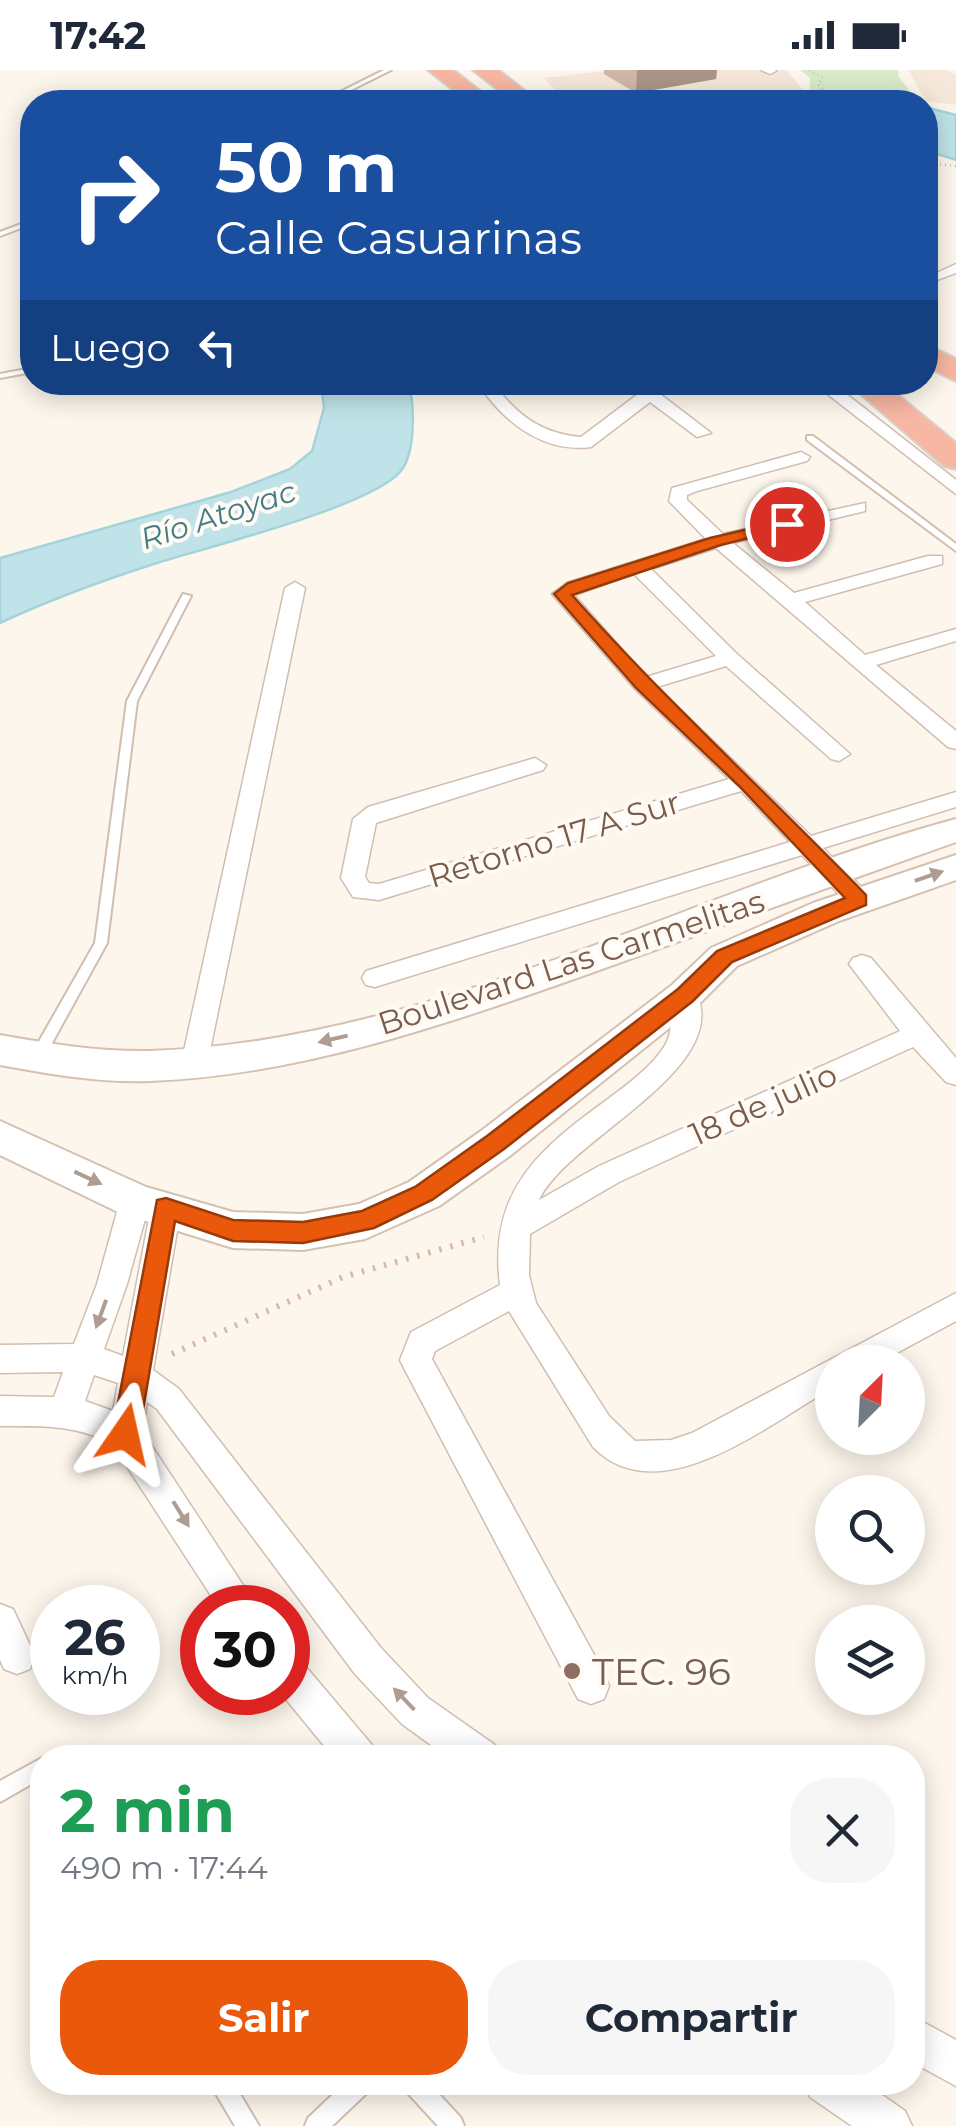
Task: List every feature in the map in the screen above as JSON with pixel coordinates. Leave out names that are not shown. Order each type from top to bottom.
[{"type":"highway","points":[[439,70],[466,90]]},
{"type":"highway","points":[[484,70],[512,90]]},
{"type":"highway","points":[[878,395],[956,459]]},
{"type":"highway","points":[[903,395],[956,432]]},
{"type":"main road","points":[[913,845],[956,817]]},
{"type":"main road","name":"Boulevard Las Carmelitas","points":[[18,1055],[147,1065],[294,1048],[452,1008],[846,887],[913,845],[956,830]]},
{"type":"main road","points":[[0,1137],[150,1204],[233,1230],[303,1232],[365,1221],[438,1184],[685,995],[724,957],[846,887],[956,867]]},
{"type":"street","points":[[494,395],[511,419],[571,442],[594,439],[648,395]]},
{"type":"street","points":[[664,395],[703,433]]},
{"type":"street","points":[[837,395],[956,489]]},
{"type":"street","points":[[801,457],[678,492],[678,501],[716,542],[790,600],[860,664],[951,733]]},
{"type":"street","points":[[846,887],[746,782],[642,685],[562,594],[716,542],[859,506]]},
{"type":"street","points":[[790,600],[935,560]]},
{"type":"street","points":[[638,567],[730,658],[839,754]]},
{"type":"street","points":[[195,1060],[295,588]]},
{"type":"street","points":[[860,664],[956,635]]},
{"type":"street","points":[[642,685],[730,658]]},
{"type":"street","name":"Retorno 17 A Sur","points":[[535,766],[376,812],[365,819],[353,878],[362,891],[378,892],[746,782]]},
{"type":"street","points":[[375,978],[956,799]]},
{"type":"street","points":[[862,964],[917,1034],[956,1075]]},
{"type":"street","points":[[685,995],[690,1009],[679,1047],[659,1072],[551,1158],[523,1198],[516,1228],[516,1292],[604,1438],[640,1457],[681,1454],[815,1381]]},
{"type":"street","name":"18 de julio","points":[[516,1228],[609,1174],[917,1034]]},
{"type":"street","points":[[65,1411],[112,1284],[150,1204]]},
{"type":"street","points":[[125,1434],[136,1372],[150,1204]]},
{"type":"street","points":[[516,1292],[422,1342],[416,1360],[591,1686]]},
{"type":"street","points":[[883,1345],[956,1306]]},
{"type":"street","points":[[0,1359],[85,1359],[112,1362],[136,1372],[168,1399],[368,1661],[415,1711],[463,1745]]},
{"type":"street","points":[[2,1412],[65,1411],[110,1423],[125,1434],[225,1585]]},
{"type":"street","points":[[0,1622],[17,1656]]},
{"type":"street","points":[[310,1700],[349,1745]]},
{"type":"street","points":[[925,2045],[956,2065]]},
{"type":"street","points":[[844,2095],[890,2126]]},
{"type":"lane","points":[[347,90],[388,70]]},
{"type":"lane","points":[[810,438],[956,548]]},
{"type":"lane","points":[[18,1055],[100,943],[130,712],[186,596]]},
{"type":"lane","points":[[0,1792],[30,1775]]},
{"type":"lane","points":[[228,2095],[248,2126]]},
{"type":"lane","points":[[316,2126],[348,2095]]},
{"type":"lane","points":[[430,2095],[453,2126]]},
{"type":"path","points":[[809,70],[822,78],[818,84],[823,90]]},
{"type":"path","points":[[136,1372],[343,1277],[516,1228]]},
{"type":"shaded area","points":[[612,70],[786,70],[803,90],[555,90],[544,78]]},
{"type":"shaded area","points":[[908,70],[947,70],[956,74],[956,105],[938,103],[938,90],[920,90]]},
{"type":"green space","points":[[800,70],[898,70],[909,90],[810,90],[810,78]]},
{"type":"water","points":[[938,110],[956,115],[956,160],[938,154]]},
{"type":"water","name":"Río Atoyac","points":[[322,395],[410,395],[413,429],[409,453],[400,472],[383,485],[323,512],[117,576],[0,623],[0,558],[231,492],[290,469],[312,451],[324,408]]},
{"type":"place","name":"TEC. 96","points":[[572,1671]]},
{"type":"route","points":[[125,1434],[166,1208],[233,1230],[303,1232],[365,1221],[424,1194],[496,1143],[685,995],[724,957],[858,900],[746,782],[642,685],[562,594],[716,542],[787,524]]}]
